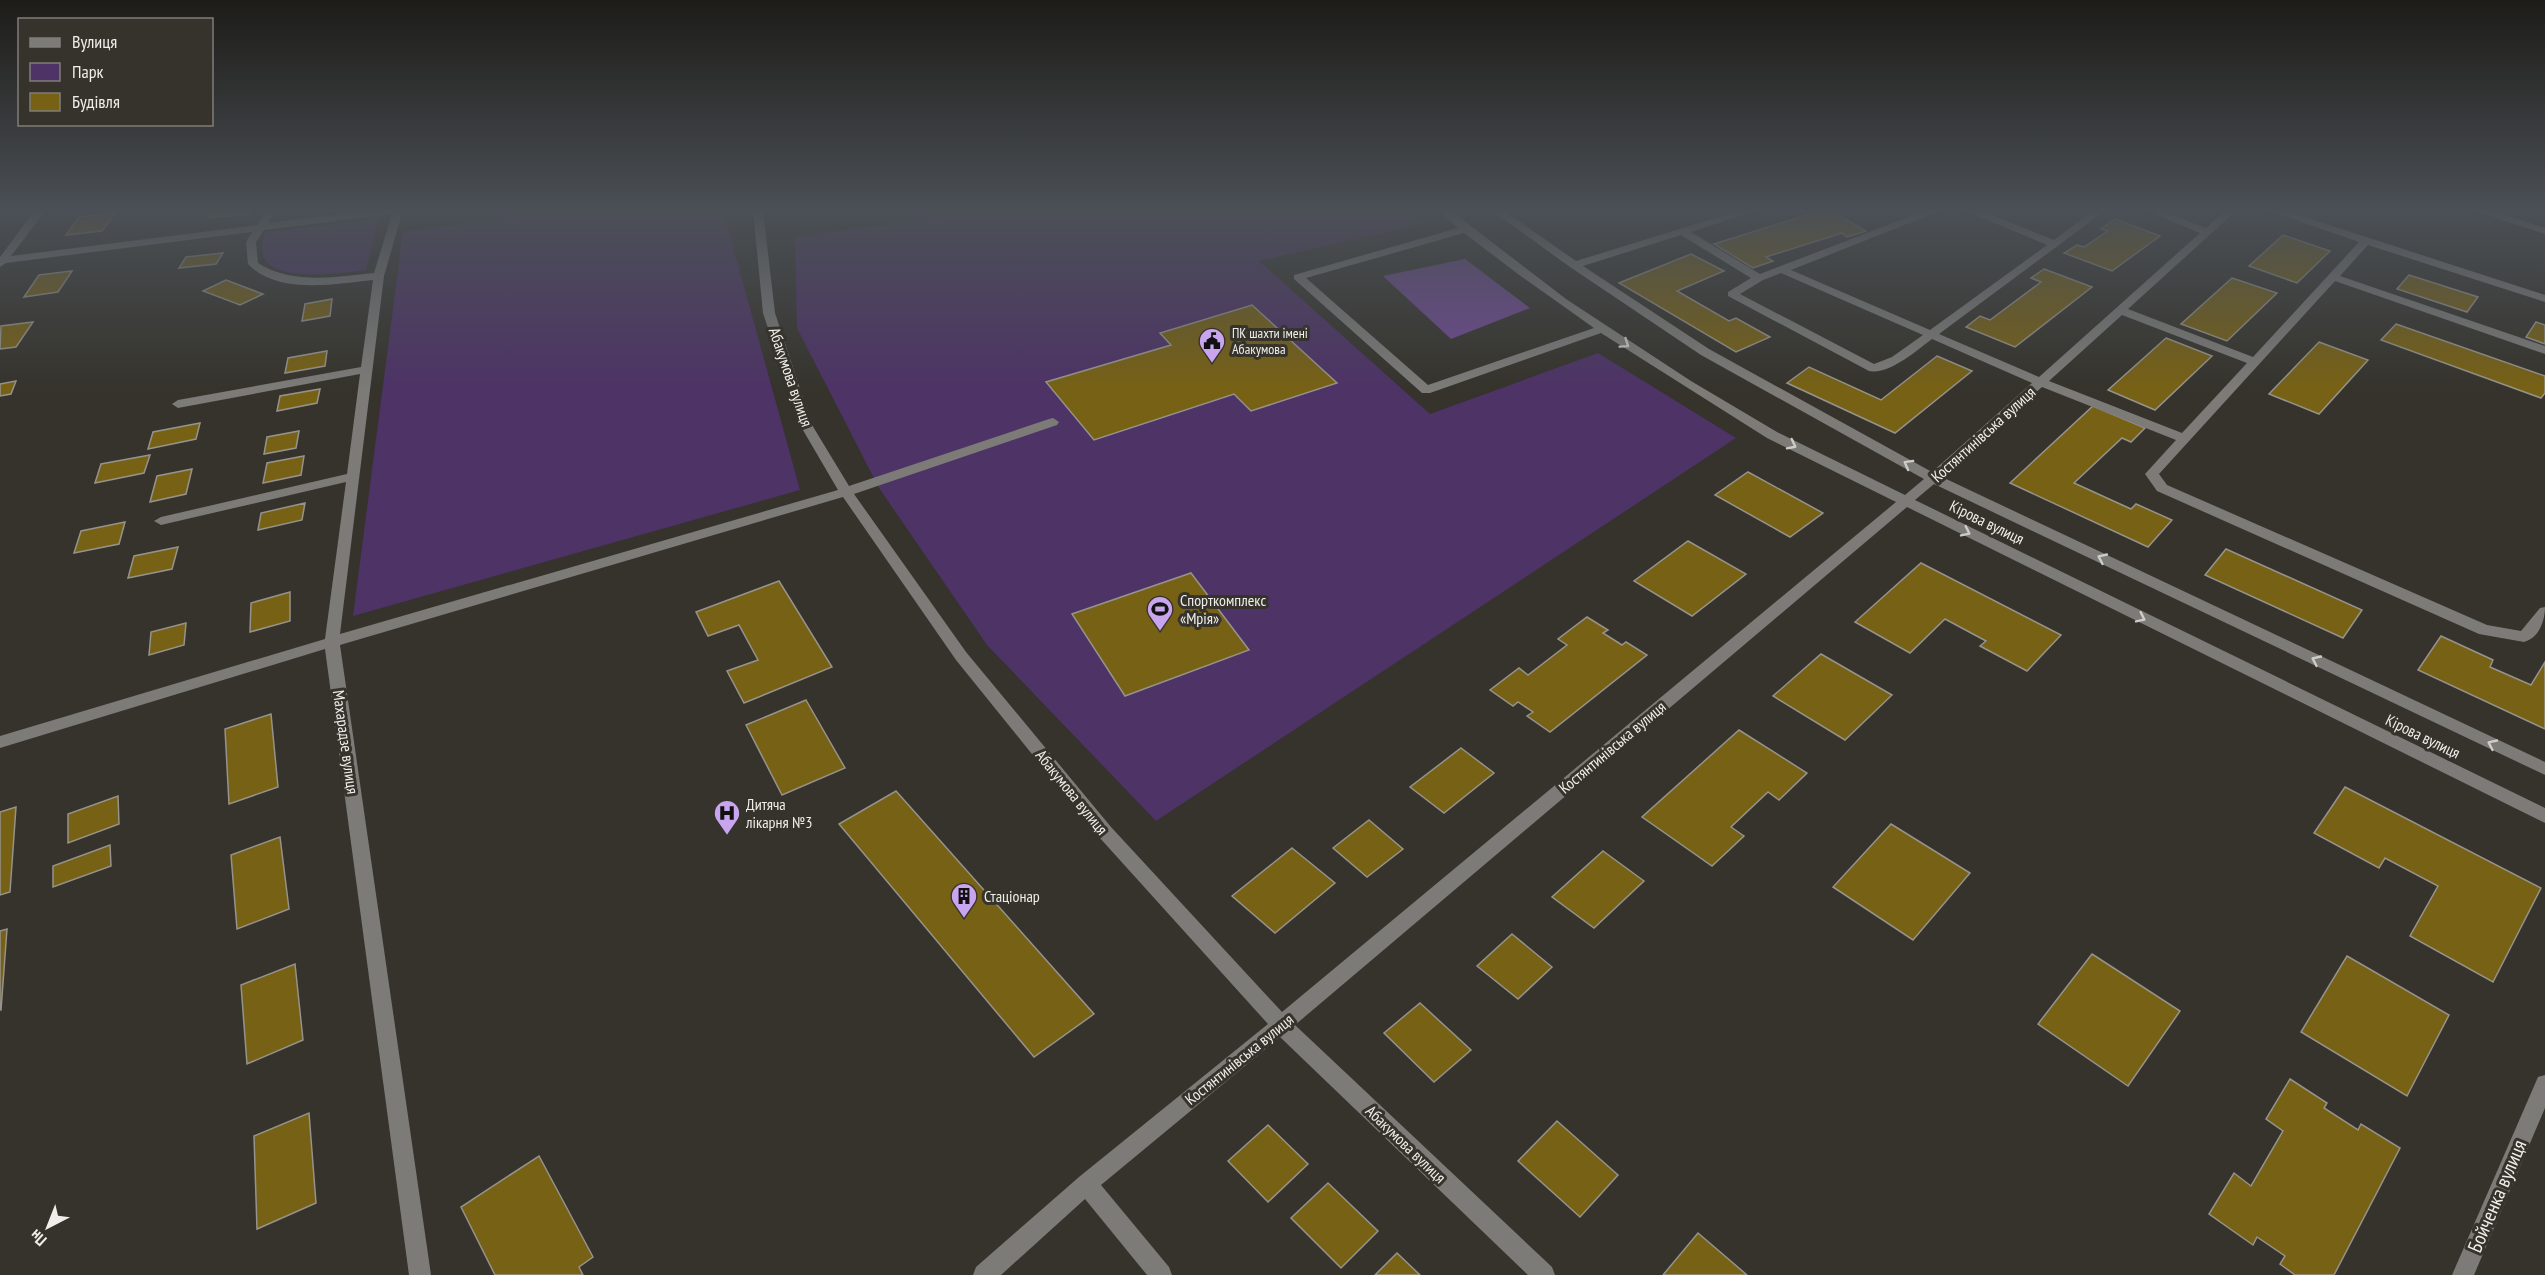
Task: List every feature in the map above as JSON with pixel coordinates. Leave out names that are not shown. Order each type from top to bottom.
[{"type":"street","points":[[259,270],[263,273],[306,280],[379,276]]},
{"type":"street","name":"Махарадзе вулиця","points":[[381,270],[365,370],[332,642],[420,1275]]},
{"type":"street","name":"Абакумова вулиця","points":[[764,270],[769,313],[806,425],[846,492],[961,656],[1097,823],[1281,1025],[1544,1275]]},
{"type":"street","points":[[1324,270],[1298,277],[1426,390],[1602,329]]},
{"type":"street","name":"Кірова вулиця","points":[[1518,270],[1662,370],[1772,435],[2545,816]]},
{"type":"street","name":"Кірова вулиця","points":[[1581,270],[1705,352],[1933,478],[2545,769]]},
{"type":"street","points":[[1745,270],[1759,278]]},
{"type":"street","points":[[2020,270],[1929,335],[1896,360],[1873,368],[1732,294],[1759,278],[1782,270],[1929,335],[2041,382],[2185,438]]},
{"type":"street","name":"Костянтинівська вулиця","points":[[984,1275],[1086,1184],[1281,1025],[1905,502],[2166,270]]},
{"type":"street","points":[[2340,270],[2152,474],[2162,488],[2484,630],[2524,636],[2545,614]]},
{"type":"street","points":[[2454,270],[2545,299]]},
{"type":"street","points":[[2333,277],[2545,350]]},
{"type":"street","points":[[2120,310],[2255,362]]},
{"type":"street","points":[[178,404],[365,370]]},
{"type":"street","points":[[0,742],[332,642],[846,492],[1053,422]]},
{"type":"street","points":[[161,521],[352,477]]},
{"type":"street","name":"Бойченка вулиця","points":[[2463,1275],[2545,1084]]},
{"type":"street","points":[[1086,1184],[1161,1275]]},
{"type":"green space","points":[[279,270],[366,270],[335,274],[296,274]]},
{"type":"green space","points":[[398,270],[739,270],[800,490],[353,616]]},
{"type":"green space","points":[[796,270],[1268,270],[1430,414],[1598,353],[1736,438],[1156,821],[987,645],[879,488],[797,328]]},
{"type":"shaded area","points":[[1414,270],[1479,270],[1530,308],[1451,339],[1383,276]]},
{"type":"building","points":[[1653,270],[1721,270],[1724,271],[1677,291],[1729,321],[1736,318],[1770,337],[1736,352],[1619,283]]},
{"type":"building","points":[[2045,270],[2092,287],[2015,347],[1966,327],[1980,316],[1990,320],[2041,282],[2031,278]]},
{"type":"building","points":[[2259,270],[2311,270],[2297,283]]},
{"type":"building","points":[[72,271],[58,292],[24,297],[39,275]]},
{"type":"building","points":[[2409,275],[2478,297],[2467,312],[2397,289]]},
{"type":"building","points":[[2232,278],[2277,293],[2227,341],[2181,324]]},
{"type":"building","points":[[226,280],[263,294],[240,305],[203,291]]},
{"type":"building","points":[[332,299],[330,316],[302,321],[305,304]]},
{"type":"building","name":"ПК шахти імені Абакумова","points":[[1252,305],[1337,383],[1251,411],[1234,394],[1094,440],[1046,382],[1171,345],[1160,333]]},
{"type":"building","points":[[33,322],[16,347],[0,349],[1,326]]},
{"type":"building","points":[[2536,322],[2545,325],[2545,344],[2526,337]]},
{"type":"building","points":[[2396,324],[2545,376],[2545,393],[2541,398],[2381,340]]},
{"type":"building","points":[[2166,338],[2212,356],[2155,410],[2108,390]]},
{"type":"building","points":[[2319,342],[2368,360],[2319,414],[2269,394]]},
{"type":"building","points":[[327,351],[325,366],[285,373],[288,358]]},
{"type":"building","points":[[1937,356],[1972,371],[1895,433],[1787,383],[1809,367],[1881,400]]},
{"type":"building","points":[[16,381],[11,394],[0,396],[0,384]]},
{"type":"building","points":[[320,389],[317,403],[277,411],[280,396]]},
{"type":"building","points":[[2093,406],[2145,428],[2131,442],[2122,438],[2074,483],[2131,509],[2136,504],[2172,520],[2148,547],[2010,483]]},
{"type":"building","points":[[200,423],[196,439],[148,449],[153,432]]},
{"type":"building","points":[[299,431],[296,448],[264,454],[267,437]]},
{"type":"building","points":[[150,455],[144,473],[95,483],[101,464]]},
{"type":"building","points":[[304,456],[301,475],[263,483],[267,463]]},
{"type":"building","points":[[192,469],[186,494],[150,502],[157,476]]},
{"type":"building","points":[[1748,472],[1823,513],[1790,537],[1715,495]]},
{"type":"building","points":[[305,503],[302,520],[258,530],[261,513]]},
{"type":"building","points":[[125,522],[119,544],[74,553],[81,531]]},
{"type":"building","points":[[1688,541],[1746,574],[1692,616],[1634,581]]},
{"type":"building","points":[[178,547],[172,569],[128,578],[134,556]]},
{"type":"building","points":[[2226,549],[2362,610],[2343,638],[2205,575]]},
{"type":"building","points":[[1921,563],[2061,635],[2027,671],[1980,646],[1986,641],[1945,619],[1910,653],[1855,622]]},
{"type":"building","name":"Спорткомплекс «Мрія»","points":[[1191,573],[1249,650],[1125,696],[1072,614]]},
{"type":"building","points":[[779,581],[832,667],[744,703],[727,671],[758,660],[739,625],[708,636],[696,612]]},
{"type":"building","points":[[290,592],[290,621],[250,632],[251,603]]},
{"type":"building","points":[[1587,617],[1608,630],[1603,633],[1622,645],[1626,642],[1647,655],[1550,732],[1527,716],[1533,712],[1518,702],[1513,706],[1490,690],[1519,668],[1528,675],[1567,645],[1558,639]]},
{"type":"building","points":[[186,623],[184,645],[149,655],[151,632]]},
{"type":"building","points":[[2441,636],[2493,660],[2490,667],[2531,685],[2545,662],[2545,729],[2418,670]]},
{"type":"building","points":[[1821,654],[1892,695],[1845,740],[1773,696]]},
{"type":"building","points":[[806,700],[845,768],[782,795],[746,725]]},
{"type":"building","points":[[271,714],[278,787],[229,804],[225,729]]},
{"type":"building","points":[[1739,730],[1807,773],[1779,800],[1768,792],[1731,827],[1744,836],[1712,866],[1642,817]]},
{"type":"building","points":[[1461,748],[1494,773],[1444,813],[1410,787]]},
{"type":"building","points":[[2345,787],[2541,888],[2493,982],[2410,936],[2438,886],[2385,858],[2379,868],[2314,833]]},
{"type":"building","name":"Стаціонар","points":[[896,791],[1094,1014],[1034,1057],[839,824]]},
{"type":"building","points":[[118,796],[119,824],[68,843],[68,814]]},
{"type":"building","points":[[16,807],[10,892],[0,895],[0,812]]},
{"type":"building","points":[[1369,820],[1403,849],[1367,877],[1333,848]]},
{"type":"building","points":[[1891,824],[1970,873],[1913,940],[1833,887]]},
{"type":"building","points":[[280,837],[289,909],[237,929],[231,855]]},
{"type":"building","points":[[110,845],[111,866],[53,887],[53,866]]},
{"type":"building","points":[[1292,848],[1335,883],[1275,933],[1232,896]]},
{"type":"building","points":[[1603,851],[1644,881],[1594,928],[1552,897]]},
{"type":"building","points":[[7,929],[1,1010],[0,1010],[0,931]]},
{"type":"building","points":[[1512,934],[1552,967],[1518,999],[1477,966]]},
{"type":"building","points":[[2092,954],[2180,1011],[2128,1086],[2038,1024]]},
{"type":"building","points":[[2347,956],[2449,1015],[2407,1096],[2301,1032]]},
{"type":"building","points":[[295,964],[303,1040],[247,1064],[241,985]]},
{"type":"building","points":[[1420,1003],[1471,1050],[1434,1082],[1384,1033]]},
{"type":"building","points":[[2290,1079],[2327,1103],[2324,1108],[2358,1130],[2361,1124],[2400,1148],[2334,1275],[2295,1275],[2280,1264],[2285,1256],[2257,1237],[2253,1245],[2209,1214],[2234,1173],[2251,1186],[2283,1131],[2266,1119]]},
{"type":"building","points":[[309,1113],[316,1203],[257,1229],[254,1136]]},
{"type":"building","points":[[1557,1121],[1618,1175],[1580,1217],[1518,1161]]},
{"type":"building","points":[[1268,1125],[1308,1164],[1268,1202],[1228,1161]]},
{"type":"building","points":[[539,1156],[593,1257],[579,1267],[583,1275],[495,1275],[461,1207]]},
{"type":"building","points":[[1328,1183],[1378,1231],[1341,1268],[1291,1218]]},
{"type":"building","points":[[1698,1233],[1747,1275],[1663,1275]]},
{"type":"building","points":[[1397,1253],[1420,1275],[1375,1275]]},
{"type":"place","name":"ПК шахти імені Абакумова","points":[[1212,364]]},
{"type":"place","name":"Спорткомплекс «Мрія»","points":[[1160,632]]},
{"type":"place","name":"Дитяча лікарня №3","points":[[727,836]]},
{"type":"place","name":"Стаціонар","points":[[964,919]]}]
